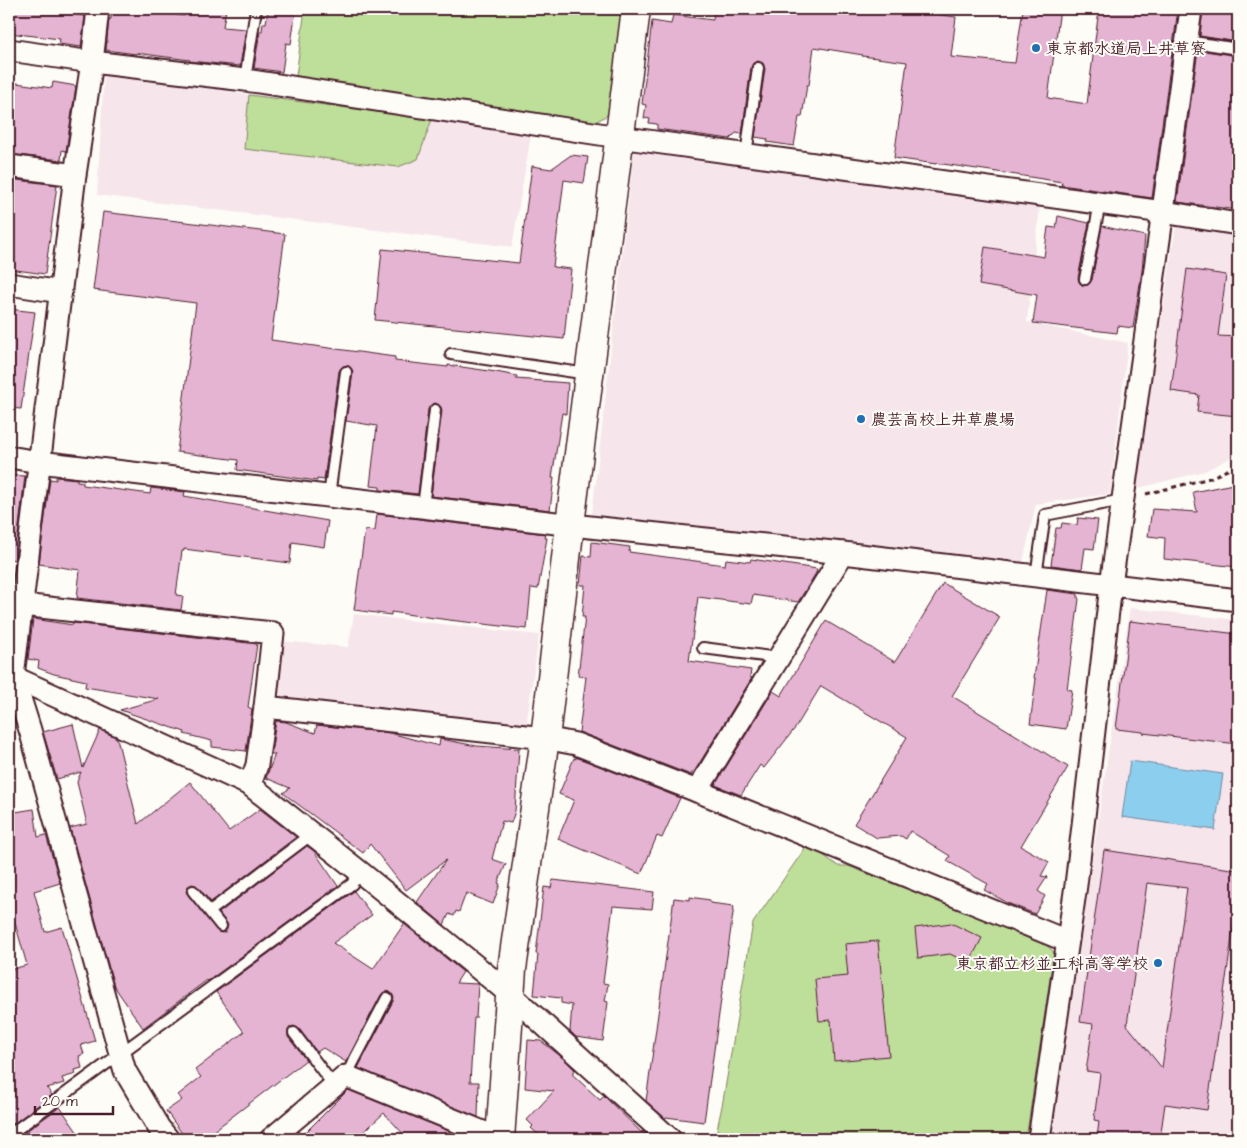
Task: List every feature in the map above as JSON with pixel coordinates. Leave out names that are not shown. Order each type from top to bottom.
[{"type":"street","points":[[98,9],[75,175],[22,605],[11,675],[30,730],[125,1071],[159,1128],[168,1139]]},
{"type":"street","points":[[271,1139],[340,1081],[500,1139],[512,968],[544,738],[636,9]]},
{"type":"street","points":[[1039,1139],[1076,885],[1111,585],[1191,9]]},
{"type":"street","points":[[9,50],[245,80],[619,137],[1100,203],[1238,224]]},
{"type":"street","points":[[9,166],[75,175]]},
{"type":"street","points":[[9,284],[61,292]]},
{"type":"street","points":[[9,457],[423,507],[843,553],[1238,600]]},
{"type":"street","points":[[697,791],[843,553]]},
{"type":"street","points":[[22,605],[273,634],[266,707],[257,765],[250,785]]},
{"type":"street","points":[[11,675],[250,785],[510,994],[670,1139]]},
{"type":"street","points":[[266,707],[544,738],[576,744],[1067,941]]},
{"type":"lane","points":[[245,80],[256,9]]},
{"type":"lane","points":[[1187,41],[1238,49]]},
{"type":"lane","points":[[746,155],[758,68]]},
{"type":"lane","points":[[1086,279],[1100,203]]},
{"type":"lane","points":[[451,354],[589,374]]},
{"type":"lane","points":[[329,496],[346,372]]},
{"type":"lane","points":[[423,507],[435,410]]},
{"type":"lane","points":[[1036,576],[1045,515],[1124,500]]},
{"type":"lane","points":[[703,648],[779,658]]},
{"type":"lane","points":[[210,911],[312,834]]},
{"type":"lane","points":[[9,1134],[352,884],[360,872]]},
{"type":"lane","points":[[193,891],[221,926]]},
{"type":"lane","points":[[294,1033],[340,1081],[387,998]]},
{"type":"path","points":[[1124,500],[1210,478],[1238,465]]},
{"type":"shaded area","points":[[104,74],[531,135],[512,247],[97,195]]},
{"type":"shaded area","name":"農芸高校上井草農場","points":[[634,151],[1040,205],[1027,322],[1128,343],[1110,494],[1036,504],[1023,562],[592,514]]},
{"type":"shaded area","points":[[1176,225],[1238,235],[1238,454],[1205,471],[1135,489]]},
{"type":"shaded area","name":"東京都立杉並工科高等学校","points":[[1130,608],[1238,620],[1238,1139],[1052,1139]]},
{"type":"shaded area","points":[[354,614],[539,635],[526,728],[280,697],[274,691],[281,641],[348,647]]},
{"type":"green space","points":[[305,9],[623,9],[612,112],[594,123],[296,76]]},
{"type":"green space","points":[[249,95],[432,119],[418,159],[398,167],[244,149]]},
{"type":"green space","points":[[808,844],[838,866],[848,866],[1044,943],[1054,952],[1026,1139],[715,1139],[753,923]]},
{"type":"water","points":[[1130,761],[1223,774],[1215,830],[1122,817]]},
{"type":"building","points":[[9,9],[71,9],[70,14],[85,16],[81,47],[59,44],[60,39],[9,33]]},
{"type":"building","points":[[112,9],[142,9],[184,16],[185,9],[226,9],[223,27],[246,29],[240,66],[106,50],[109,19],[111,19]]},
{"type":"building","points":[[268,9],[296,9],[291,44],[286,43],[282,72],[254,68],[260,31],[262,31],[263,23],[266,23]]},
{"type":"building","points":[[714,9],[880,9],[914,14],[914,11],[956,17],[951,57],[1015,63],[1023,9],[1060,9],[1048,98],[1087,104],[1099,9],[1178,9],[1152,198],[1061,185],[1062,182],[894,158],[907,62],[814,47],[809,85],[807,85],[802,117],[799,117],[794,146],[767,142],[768,139],[755,137],[765,69],[763,63],[758,61],[753,63],[751,67],[742,134],[736,133],[730,139],[657,129],[657,124],[649,123],[650,119],[644,118],[646,105],[642,104],[652,21],[671,24],[673,15],[713,20]]},
{"type":"building","points":[[1203,9],[1238,9],[1238,42],[1200,36]]},
{"type":"building","points":[[1198,50],[1238,56],[1238,210],[1177,202]]},
{"type":"building","points":[[9,82],[52,88],[53,82],[76,86],[66,151],[62,150],[61,160],[9,154]]},
{"type":"building","points":[[571,155],[588,157],[584,183],[564,180],[553,267],[571,269],[564,339],[375,320],[382,249],[519,263],[532,166],[551,169]]},
{"type":"building","points":[[9,179],[57,185],[45,274],[9,269]]},
{"type":"building","points":[[103,212],[285,234],[271,340],[395,357],[395,361],[448,367],[448,365],[496,372],[517,376],[516,379],[568,383],[566,414],[562,413],[552,478],[554,478],[550,510],[431,496],[442,411],[441,407],[436,403],[432,404],[428,409],[418,494],[380,490],[380,487],[370,486],[377,426],[346,421],[353,373],[352,369],[347,365],[343,366],[339,371],[324,480],[317,479],[317,481],[237,470],[238,460],[177,452],[196,303],[93,290]]},
{"type":"building","points":[[1058,216],[1089,223],[1078,278],[1083,286],[1088,285],[1092,280],[1102,226],[1145,236],[1142,271],[1133,328],[1118,326],[1117,333],[1033,323],[1037,295],[979,285],[985,247],[1044,257],[1048,227],[1056,228]]},
{"type":"building","points":[[1187,269],[1226,275],[1218,336],[1238,337],[1238,416],[1197,412],[1199,395],[1171,391]]},
{"type":"building","points":[[9,309],[35,312],[21,409],[9,408]]},
{"type":"building","points":[[9,475],[25,476],[15,560],[9,559]]},
{"type":"building","points":[[56,477],[77,479],[77,481],[83,482],[83,485],[150,494],[151,488],[185,492],[184,496],[328,521],[324,547],[292,542],[290,563],[184,549],[182,551],[176,595],[183,596],[181,610],[77,598],[80,570],[39,564],[50,479],[56,480]]},
{"type":"building","points":[[1238,483],[1238,567],[1164,559],[1165,538],[1148,536],[1152,509],[1197,512],[1193,492]]},
{"type":"building","points":[[377,514],[546,534],[545,538],[547,538],[538,589],[531,588],[527,629],[391,612],[391,615],[354,610],[365,530],[375,531]]},
{"type":"building","points":[[1078,518],[1098,520],[1094,549],[1085,548],[1082,569],[1051,565],[1056,528],[1061,528],[1062,523],[1077,525]]},
{"type":"building","points":[[592,542],[630,547],[629,552],[725,565],[726,559],[750,562],[751,559],[817,569],[798,602],[753,595],[751,604],[698,597],[689,661],[751,670],[750,677],[752,678],[691,775],[579,732],[586,677],[578,676],[585,617],[582,617],[585,585],[580,585],[583,556],[591,557]]},
{"type":"building","points":[[943,583],[1000,617],[952,696],[1068,767],[1021,846],[1049,862],[1041,876],[1047,877],[1038,891],[1045,896],[1035,914],[1010,904],[984,890],[988,884],[947,861],[950,856],[910,831],[906,839],[901,836],[877,838],[854,824],[907,737],[821,686],[796,727],[764,768],[760,765],[741,795],[715,785],[773,691],[781,696],[826,621],[895,662]]},
{"type":"building","points":[[1047,590],[1078,594],[1079,599],[1067,689],[1072,690],[1066,729],[1030,724],[1036,679],[1034,678]]},
{"type":"building","points":[[33,619],[73,625],[73,623],[257,644],[248,707],[252,709],[246,751],[212,747],[212,741],[184,734],[185,732],[120,710],[159,699],[85,687],[86,681],[54,674],[38,668],[39,661],[28,659]]},
{"type":"building","points":[[1130,621],[1238,634],[1238,744],[1116,729]]},
{"type":"building","points":[[276,721],[286,722],[315,733],[317,725],[390,733],[439,746],[440,739],[477,746],[519,749],[515,811],[511,823],[502,821],[492,859],[506,864],[498,883],[500,884],[493,904],[466,893],[459,912],[456,911],[454,916],[449,914],[444,925],[417,902],[446,860],[406,890],[370,844],[363,853],[283,793],[290,788],[266,778],[275,754],[271,754]]},
{"type":"building","points":[[73,724],[83,768],[100,730],[117,738],[138,824],[190,782],[229,831],[260,809],[296,837],[211,902],[196,885],[188,886],[186,892],[218,932],[225,932],[228,925],[219,913],[307,846],[314,851],[338,886],[143,1028],[114,986],[70,828],[87,824],[77,782],[81,772],[57,779],[43,732]]},
{"type":"building","points":[[576,757],[680,798],[662,838],[657,836],[641,874],[558,839],[574,800],[559,794]]},
{"type":"building","points":[[34,809],[38,837],[46,835],[60,883],[34,891],[45,932],[62,927],[95,1041],[81,1045],[84,1054],[79,1056],[82,1068],[75,1070],[76,1074],[62,1078],[64,1083],[47,1088],[52,1095],[9,1127],[9,970],[27,965],[9,902],[9,813]]},
{"type":"building","points":[[1104,850],[1238,870],[1238,896],[1207,1110],[1165,1104],[1160,1139],[1097,1139],[1099,1121],[1094,1120],[1100,1073],[1086,1071],[1093,1024],[1080,1022]],"holes":[[[1147,883],[1187,888],[1162,1068],[1127,1025]]]},
{"type":"building","points":[[553,880],[654,892],[652,909],[613,906],[603,983],[608,984],[605,1001],[608,1002],[603,1041],[576,1037],[570,1031],[572,1005],[561,1003],[561,998],[534,995],[538,954],[536,954],[544,887],[551,888]]},
{"type":"building","points":[[354,891],[372,915],[333,943],[373,969],[404,924],[463,972],[456,983],[478,984],[470,1082],[479,1082],[478,1117],[358,1068],[393,1001],[394,997],[392,994],[386,991],[381,995],[346,1062],[323,1048],[317,1052],[299,1029],[294,1026],[290,1027],[288,1037],[306,1060],[203,1139],[186,1139],[166,1111],[182,1100],[178,1095],[201,1077],[195,1070],[244,1032],[216,992]]},
{"type":"building","points":[[690,897],[710,900],[710,903],[734,906],[704,1122],[665,1118],[646,1101],[674,898],[690,900]]},
{"type":"building","points":[[951,923],[982,938],[969,963],[950,954],[918,958],[915,928]]},
{"type":"building","points":[[878,941],[889,1056],[834,1061],[831,1020],[819,1021],[815,979],[848,976],[845,944]]},
{"type":"building","points":[[528,1040],[541,1041],[563,1058],[575,1070],[572,1074],[600,1100],[604,1096],[642,1133],[642,1131],[648,1136],[648,1139],[543,1139],[531,1128],[533,1126],[527,1120],[554,1091],[525,1088]]},
{"type":"building","points":[[348,1090],[468,1139],[408,1139],[384,1113],[356,1139],[299,1139]]},
{"type":"building","points":[[60,1107],[82,1139],[15,1139]]},
{"type":"place","name":"東京都水道局上井草寮","points":[[1036,48]]},
{"type":"place","name":"農芸高校上井草農場","points":[[861,419]]},
{"type":"place","name":"東京都立杉並工科高等学校","points":[[1158,963]]}]
